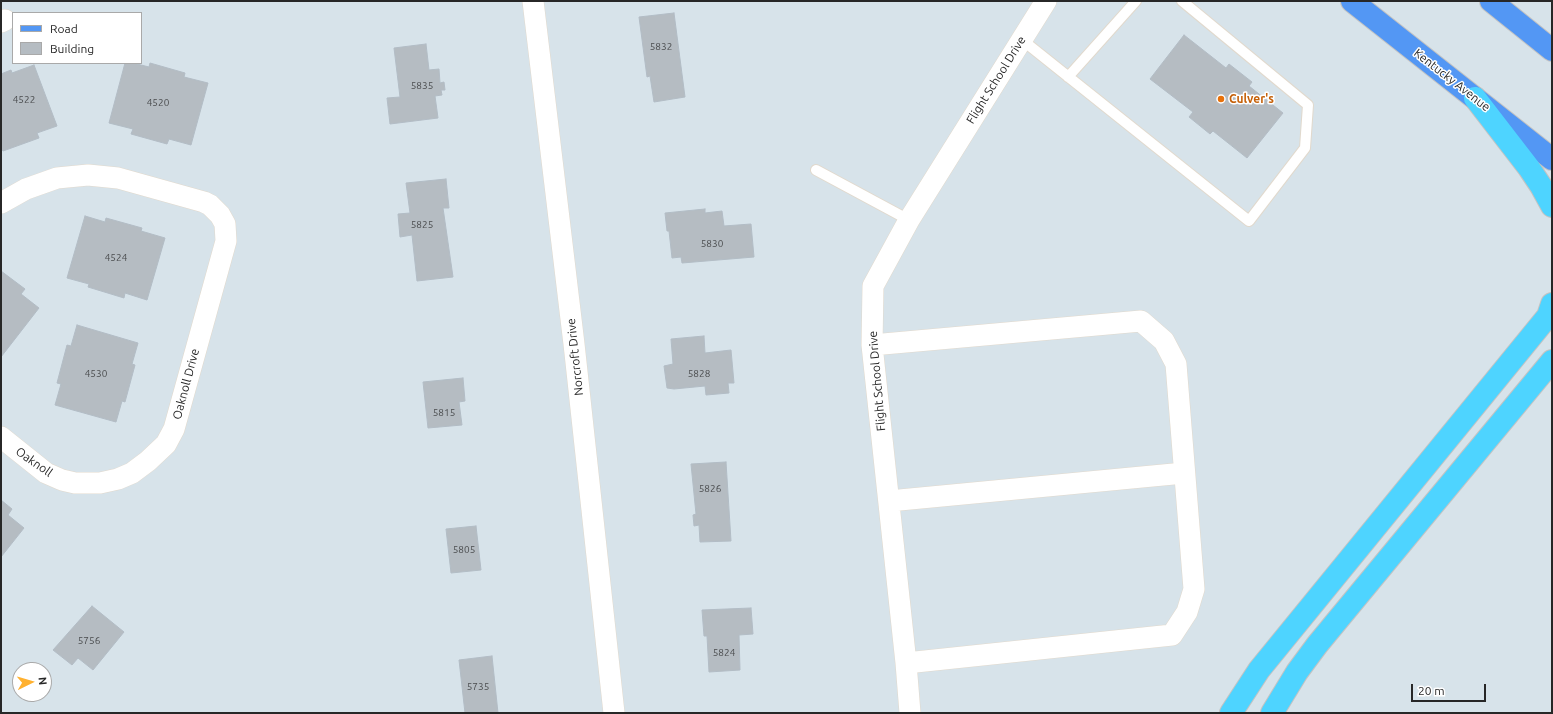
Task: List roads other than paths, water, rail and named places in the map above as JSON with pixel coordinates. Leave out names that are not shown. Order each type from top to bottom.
[{"type":"highway","points":[[1475,98],[1529,168],[1552,206]]},
{"type":"highway","points":[[1231,713],[1259,670],[1551,310]]},
{"type":"highway","points":[[1272,713],[1296,672],[1317,645],[1552,360]]},
{"type":"highway","points":[[1533,384],[1552,369]]},
{"type":"main road","name":"Kentucky Avenue","points":[[1352,1],[1552,159]]},
{"type":"main road","points":[[1491,1],[1552,50]]},
{"type":"street","name":"Norcroft Drive","points":[[532,1],[573,337],[614,713]]},
{"type":"street","name":"Flight School Drive","points":[[910,713],[872,345],[873,286],[909,220],[1046,1]]},
{"type":"street","name":"Oaknoll Drive","points":[[1,203],[18,192],[44,182],[57,178],[88,175],[118,178],[204,202],[216,210],[225,224],[226,241],[174,429],[166,444],[148,461],[132,473],[118,479]]},
{"type":"street","points":[[872,345],[1141,321],[1164,341],[1176,364],[1194,589],[1187,612],[1172,635],[906,663]]},
{"type":"street","name":"Oaknoll","points":[[1,437],[38,468],[62,480],[86,484],[107,482],[118,479]]},
{"type":"street","points":[[888,501],[1184,473]]},
{"type":"lane","points":[[1068,77],[1136,1]]},
{"type":"lane","points":[[1021,39],[1249,220],[1305,148],[1308,105],[1182,1]]},
{"type":"lane","points":[[816,170],[909,220]]},
{"type":"place","name":"Culver's","points":[[1221,99]]}]
